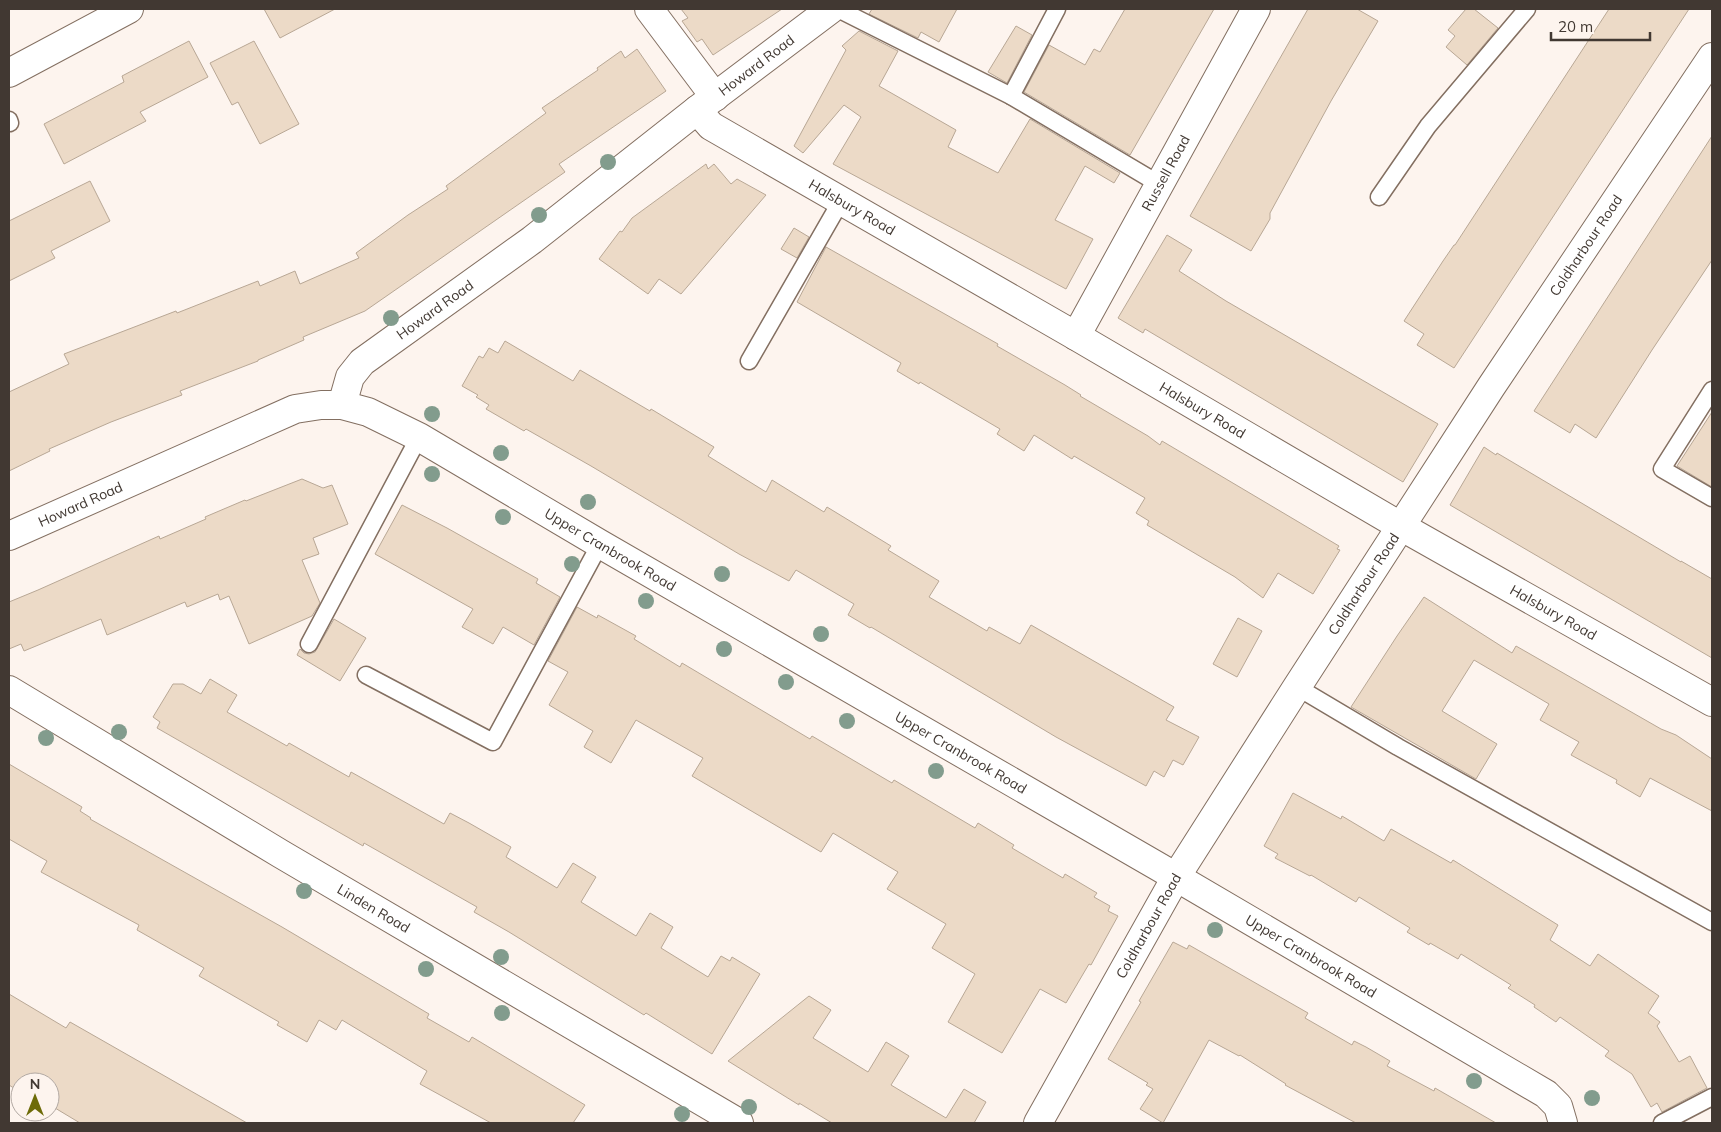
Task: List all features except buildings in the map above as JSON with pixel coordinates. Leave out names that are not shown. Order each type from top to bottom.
[{"type":"street","points":[[9,73],[129,9]]},
{"type":"street","name":"Halsbury Road","points":[[649,9],[706,104],[711,126],[1076,336],[1402,527],[1712,702]]},
{"type":"street","name":"Howard Road","points":[[9,536],[294,409],[321,405],[342,405],[350,377],[362,362],[532,240],[831,9]]},
{"type":"street","name":"Russell Road","points":[[1076,336],[1256,9]]},
{"type":"street","name":"Coldharbour Road","points":[[1038,1123],[1176,877],[1491,387],[1712,57]]},
{"type":"street","name":"Upper Cranbrook Road","points":[[342,405],[368,412],[419,437],[1546,1094],[1558,1106],[1563,1123]]},
{"type":"street","name":"Linden Road","points":[[9,690],[299,864],[740,1123]]},
{"type":"lane","points":[[838,9],[1011,96],[1159,184]]},
{"type":"lane","points":[[1011,96],[1057,9]]},
{"type":"lane","points":[[1379,197],[1428,126],[1527,9]]},
{"type":"lane","points":[[750,361],[841,201]]},
{"type":"lane","points":[[1712,390],[1662,469],[1712,498]]},
{"type":"lane","points":[[309,644],[419,437]]},
{"type":"lane","points":[[366,674],[493,742],[600,544]]},
{"type":"lane","points":[[1297,687],[1398,747],[1712,922]]},
{"type":"lane","points":[[1662,1123],[1712,1097]]}]
